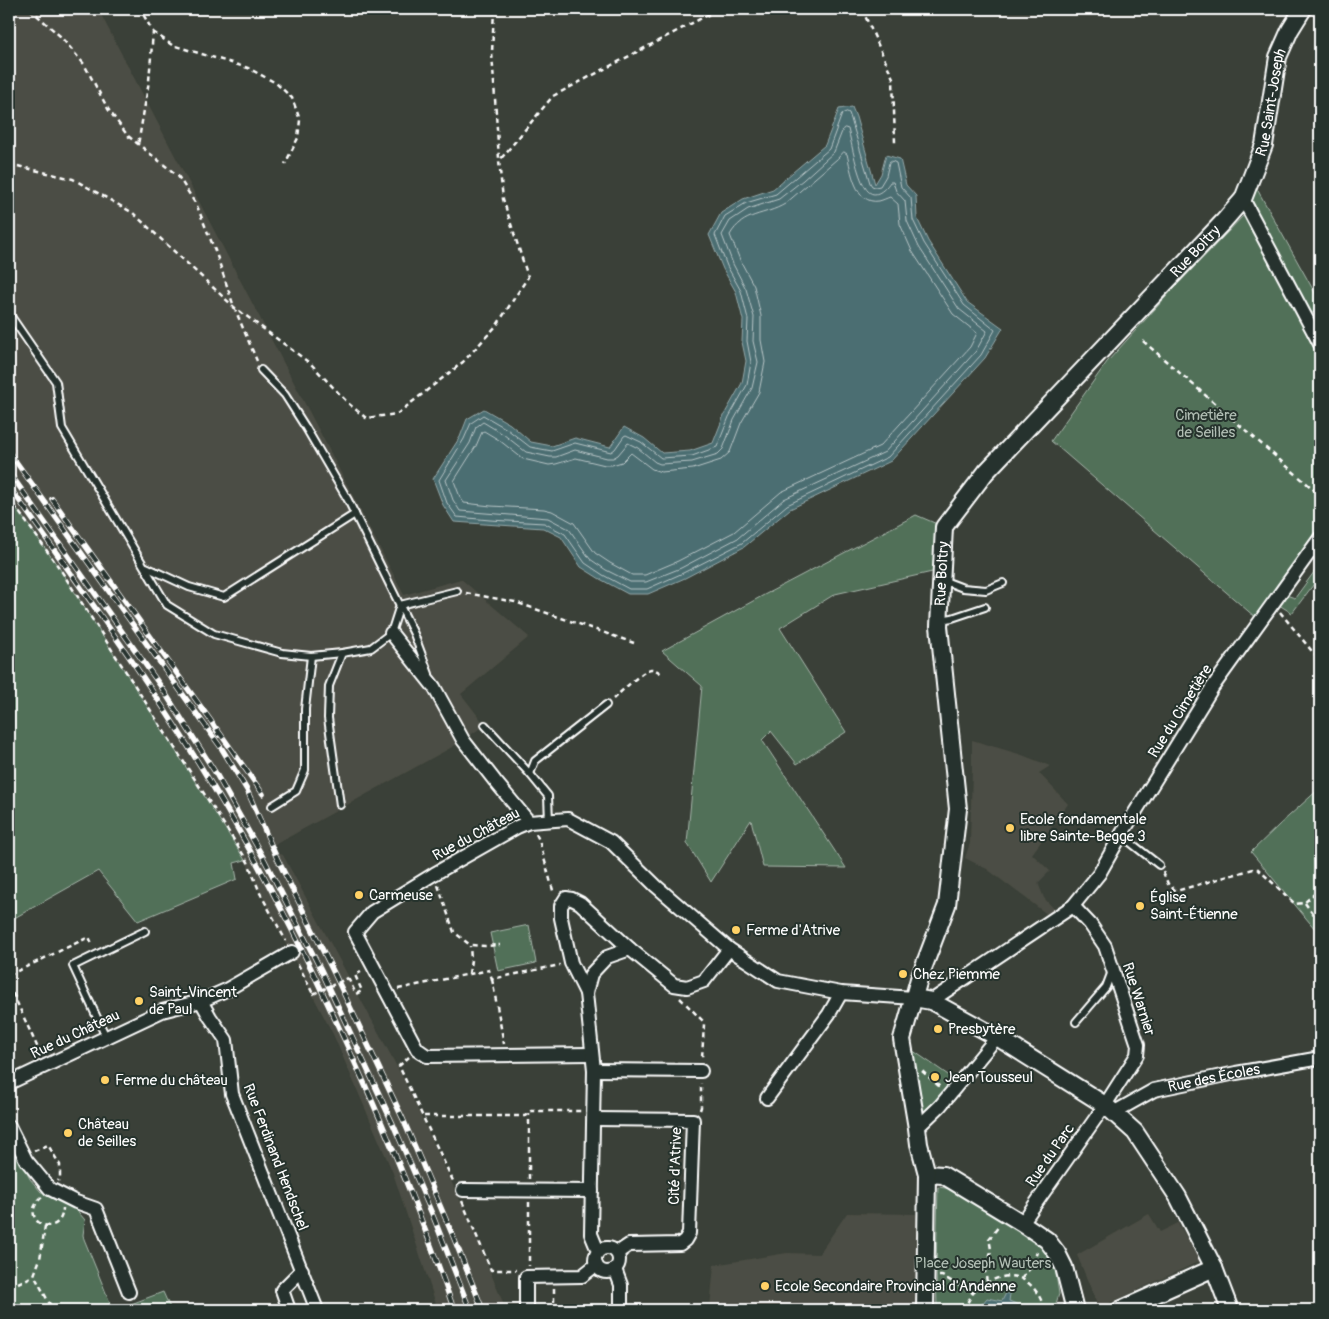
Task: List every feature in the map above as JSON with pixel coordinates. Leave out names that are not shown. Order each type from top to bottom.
[{"type":"street","name":"Rue Saint-Joseph","points":[[1243,199],[1264,145],[1278,57],[1290,30],[1303,9]]},
{"type":"street","points":[[1243,199],[1320,344]]},
{"type":"street","name":"Rue Boltry","points":[[927,1174],[919,1144],[902,1039],[919,980],[948,905],[958,809],[938,626],[944,527],[986,472],[1243,199]]},
{"type":"street","name":"Rue du Cimetière","points":[[930,1001],[1073,906],[1099,874],[1212,688],[1320,538]]},
{"type":"street","points":[[391,633],[434,687],[463,740],[529,822]]},
{"type":"street","name":"Rue du Château","points":[[417,1049],[355,932],[372,912],[434,874],[529,822],[568,819],[611,842],[656,886],[729,949],[778,981],[841,993],[914,998]]},
{"type":"street","points":[[586,993],[571,963],[561,918],[560,906],[566,898],[580,903],[630,949],[674,985],[687,987],[704,981],[729,949]]},
{"type":"street","name":"Rue Warnier","points":[[1073,906],[1090,924],[1105,946],[1138,1045],[1137,1055],[1109,1109]]},
{"type":"street","points":[[617,1253],[619,1260],[615,1269],[604,1272],[598,1268],[594,1258],[598,1251],[591,1234],[594,1070],[586,993],[591,974],[607,956],[630,949]]},
{"type":"street","name":"Rue du Château","points":[[9,1083],[162,1011],[201,1001],[226,990],[292,952]]},
{"type":"street","points":[[767,1098],[829,1014],[841,993]]},
{"type":"street","points":[[914,998],[930,1001],[996,1037],[1109,1109],[1135,1132],[1178,1197],[1214,1268],[1230,1310]]},
{"type":"street","name":"Rue Ferdinand Hendschel","points":[[201,1001],[226,1040],[232,1094],[317,1310]]},
{"type":"street","points":[[917,1128],[940,1106],[996,1037]]},
{"type":"street","points":[[417,1049],[427,1056],[591,1054]]},
{"type":"street","name":"Rue des Écoles","points":[[1109,1109],[1154,1090],[1320,1058]]},
{"type":"street","points":[[594,1070],[701,1071]]},
{"type":"street","name":"Rue du Parc","points":[[1022,1223],[1109,1109]]},
{"type":"street","name":"Cité d'Atrive","points":[[594,1115],[694,1120],[689,1233],[686,1240],[680,1244],[630,1245],[617,1253],[615,1250],[608,1248],[598,1251]]},
{"type":"street","points":[[9,1126],[26,1160],[50,1189],[96,1209],[129,1292]]},
{"type":"street","points":[[925,1310],[927,1174],[943,1175],[1022,1223],[1044,1239],[1057,1253],[1064,1268],[1074,1310]]},
{"type":"street","points":[[461,1193],[592,1191]]},
{"type":"street","points":[[526,1310],[526,1277],[582,1276],[596,1265]]},
{"type":"street","points":[[1120,1310],[1214,1268]]},
{"type":"street","points":[[615,1269],[621,1285],[621,1310]]},
{"type":"street","points":[[289,1310],[282,1290],[302,1270]]},
{"type":"lane","points":[[12,318],[56,382],[62,428],[167,605],[214,634],[282,653],[311,656],[342,654],[371,648],[391,633],[400,605]]},
{"type":"lane","points":[[261,370],[285,395],[355,514],[414,634],[434,687]]},
{"type":"lane","points":[[145,567],[189,587],[224,597],[355,514]]},
{"type":"lane","points":[[941,579],[963,588],[986,590],[1003,583]]},
{"type":"lane","points":[[400,605],[457,591]]},
{"type":"lane","points":[[939,621],[985,607]]},
{"type":"lane","points":[[340,805],[328,718],[329,686],[342,654]]},
{"type":"lane","points":[[272,806],[296,791],[305,770],[305,709],[311,656]]},
{"type":"lane","points":[[530,774],[535,761],[606,705]]},
{"type":"lane","points":[[485,725],[548,796],[549,821]]},
{"type":"lane","points":[[1123,832],[1159,865]]},
{"type":"lane","points":[[106,1038],[73,966],[146,931]]},
{"type":"lane","points":[[1076,1022],[1106,987],[1113,970]]},
{"type":"path","points":[[30,9],[60,36],[84,64],[108,108],[128,136],[178,176],[197,206],[234,307],[261,370]]},
{"type":"path","points":[[138,9],[153,32],[172,45],[248,68],[276,83],[292,98],[300,120],[298,138],[285,164]]},
{"type":"path","points":[[9,164],[73,179],[133,214],[234,307],[311,364],[349,404],[366,418],[398,414],[463,362],[497,325],[528,277],[503,199],[492,53],[494,9]]},
{"type":"path","points":[[499,161],[553,96],[720,9]]},
{"type":"path","points":[[862,9],[893,78],[895,143]]},
{"type":"path","points":[[138,145],[149,81],[153,32]]},
{"type":"path","points":[[1143,341],[1320,495]]},
{"type":"path","points":[[9,498],[60,569],[248,862],[260,893],[292,952]]},
{"type":"path","points":[[457,591],[516,602],[634,643]]},
{"type":"path","points":[[1272,604],[1320,662]]},
{"type":"path","points":[[606,705],[644,672],[654,669],[662,674]]},
{"type":"path","points":[[529,822],[539,840],[553,893],[560,906]]},
{"type":"path","points":[[1159,865],[1168,884],[1176,891],[1257,868],[1295,904],[1304,903],[1320,889]]},
{"type":"path","points":[[434,874],[454,932],[470,945],[500,945]]},
{"type":"path","points":[[1304,903],[1320,924]]},
{"type":"path","points":[[9,975],[89,937],[97,954]]},
{"type":"path","points":[[469,974],[471,960],[470,945]]},
{"type":"path","points":[[492,979],[571,963]]},
{"type":"path","points":[[300,967],[313,994],[348,978],[356,994],[362,991],[355,975]]},
{"type":"path","points":[[387,991],[489,970],[506,1055]]},
{"type":"path","points":[[9,985],[45,1066]]},
{"type":"path","points":[[674,985],[676,994],[703,1020],[704,1024],[701,1071],[702,1107],[694,1120]]},
{"type":"path","points":[[417,1049],[399,1066],[461,1193],[491,1270],[520,1270]]},
{"type":"path","points":[[423,1116],[525,1116],[531,1111],[594,1115]]},
{"type":"path","points":[[23,1155],[48,1146],[60,1165],[60,1178],[36,1202],[33,1212],[37,1221],[45,1226],[56,1224],[62,1215],[64,1196]]},
{"type":"path","points":[[987,1282],[984,1266],[992,1251],[989,1239],[1007,1214]]},
{"type":"path","points":[[18,1283],[34,1275],[40,1259],[45,1226]]},
{"type":"path","points":[[1022,1278],[1032,1266],[1044,1239]]},
{"type":"path","points":[[34,1275],[53,1310]]},
{"type":"path","points":[[554,1276],[554,1310]]},
{"type":"path","points":[[925,1276],[942,1276],[973,1293]]},
{"type":"path","points":[[963,1310],[973,1293],[987,1282],[994,1278],[1010,1276],[1022,1278],[1032,1286],[1041,1298],[1045,1310]]},
{"type":"shaded area","points":[[9,9],[98,9],[404,595],[461,579],[529,637],[461,694],[485,725],[454,746],[267,849],[283,855],[403,1078],[466,1213],[506,1310],[438,1310],[393,1173],[333,1034],[278,929],[245,860],[60,569],[9,498]]},
{"type":"shaded area","name":"Ecole fondamentale libre Sainte-Begge 3","points":[[972,740],[1022,755],[1050,766],[1039,773],[1068,804],[1032,854],[1050,871],[1038,883],[1044,898],[1055,910],[1048,915],[987,869],[965,858],[970,843]]},
{"type":"shaded area","points":[[847,1213],[916,1214],[915,1310],[731,1310],[710,1308],[714,1265],[787,1253],[819,1254]]},
{"type":"shaded area","points":[[1149,1214],[1160,1232],[1178,1223],[1200,1261],[1099,1308],[1077,1255]]},
{"type":"green space","points":[[1257,189],[1320,302],[1320,324],[1314,312],[1309,315],[1249,202]]},
{"type":"green space","name":"Cimetière de Seilles","points":[[1245,214],[1320,355],[1320,526],[1255,617],[1051,441],[1107,362]]},
{"type":"green space","points":[[9,498],[60,569],[245,860],[234,863],[237,879],[138,921],[98,871],[9,921]]},
{"type":"green space","points":[[916,515],[944,527],[941,570],[835,594],[780,628],[846,732],[797,764],[771,731],[762,740],[846,868],[763,867],[751,820],[711,882],[687,843],[702,686],[662,651]]},
{"type":"green space","points":[[1320,564],[1320,576],[1292,613],[1279,605],[1286,595],[1295,598]]},
{"type":"green space","points":[[1320,788],[1320,935],[1251,852]]},
{"type":"green space","points":[[529,925],[536,963],[498,971],[490,933]]},
{"type":"green space","points":[[909,1048],[954,1079],[921,1118]]},
{"type":"green space","points":[[9,1138],[30,1179],[41,1192],[74,1207],[85,1220],[84,1239],[113,1310],[9,1310]]},
{"type":"green space","name":"Place Joseph Wauters","points":[[938,1187],[953,1189],[1026,1235],[1042,1248],[1055,1268],[1059,1294],[1054,1310],[937,1310]]},
{"type":"green space","points":[[163,1292],[171,1310],[115,1310]]},
{"type":"water","points":[[852,107],[875,184],[881,174],[886,155],[900,159],[906,185],[916,196],[917,218],[928,241],[967,302],[1003,328],[985,358],[891,461],[790,509],[744,547],[685,578],[648,594],[628,594],[600,579],[581,567],[561,537],[543,528],[454,522],[443,505],[433,479],[460,437],[467,419],[484,409],[510,424],[531,442],[552,446],[575,438],[610,447],[624,427],[644,438],[662,453],[690,451],[713,443],[724,415],[742,383],[746,361],[742,342],[743,320],[736,292],[723,269],[709,235],[721,213],[743,199],[773,189],[825,145],[839,109]]},
{"type":"water","points":[[1006,1293],[1010,1294],[1009,1301],[1019,1305],[1023,1310],[982,1309],[982,1304],[987,1298],[1002,1301]]},
{"type":"railway","points":[[9,452],[222,749],[247,790],[276,856],[403,1119],[483,1310]]},
{"type":"railway","points":[[9,472],[162,688],[215,772],[264,859],[321,970],[393,1124],[433,1216],[470,1310]]},
{"type":"railway","points":[[9,486],[159,701],[224,804],[258,864],[305,956],[367,1089],[413,1199],[454,1310]]},
{"type":"railway","points":[[52,499],[211,721],[219,735]]},
{"type":"railway","points":[[217,729],[263,794]]},
{"type":"place","name":"Ecole fondamentale libre Sainte-Begge 3","points":[[1010,828]]},
{"type":"place","name":"Carmeuse","points":[[359,895]]},
{"type":"place","name":"Église Saint-Étienne","points":[[1140,906]]},
{"type":"place","name":"Ferme d'Atrive","points":[[736,930]]},
{"type":"place","name":"Chez Piemme","points":[[903,974]]},
{"type":"place","name":"Saint-Vincent de Paul","points":[[139,1001]]},
{"type":"place","name":"Presbytère","points":[[938,1029]]},
{"type":"place","name":"Jean Tousseul","points":[[935,1077]]},
{"type":"place","name":"Ferme du château","points":[[105,1080]]},
{"type":"place","name":"Château de Seilles","points":[[68,1133]]},
{"type":"place","name":"Ecole Secondaire Provincial d'Andenne","points":[[765,1286]]}]
